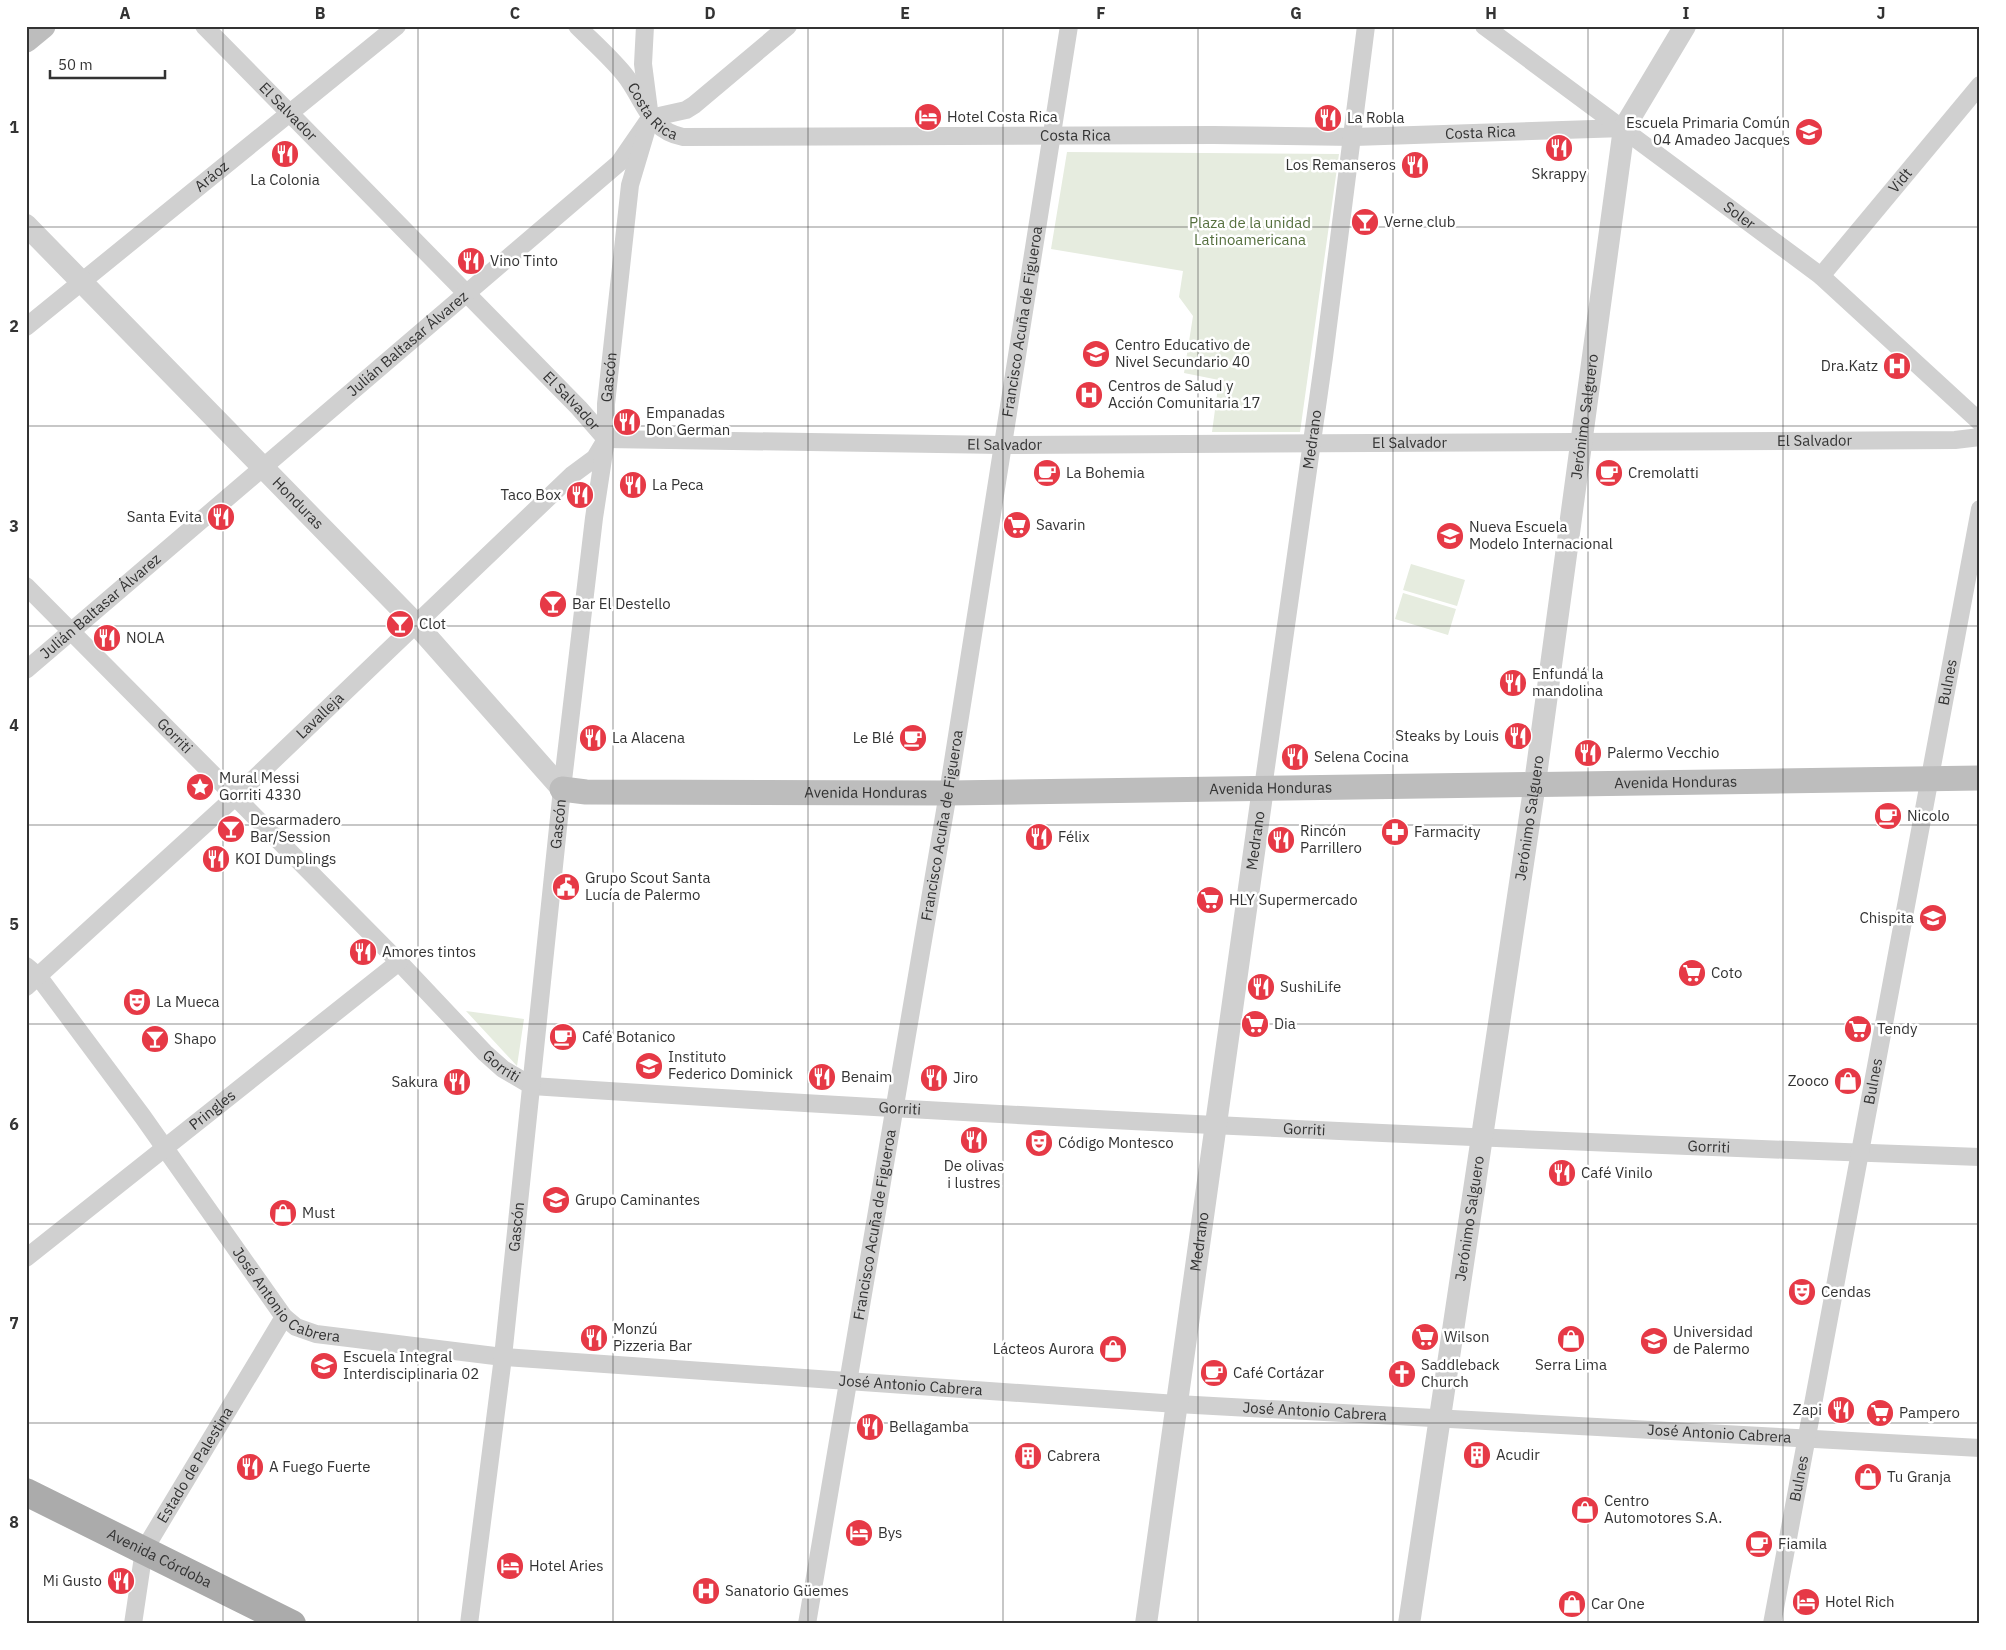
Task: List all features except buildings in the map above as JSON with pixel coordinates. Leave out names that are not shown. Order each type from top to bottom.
[{"type":"main road","points":[[26,40],[43,26]]},
{"type":"main road","name":"Avenida Honduras","points":[[562,789],[586,792],[948,793],[1980,778]]},
{"type":"main road","name":"Avenida Córdoba","points":[[26,1492],[292,1624]]},
{"type":"street","name":"El Salvador","points":[[204,26],[579,408],[606,440],[1002,445],[1955,440],[1980,437]]},
{"type":"street","name":"Aráoz","points":[[26,327],[291,114],[397,26]]},
{"type":"street","name":"Costa Rica","points":[[577,26],[624,73],[650,118],[669,133],[683,138],[1213,135],[1354,137],[1624,128]]},
{"type":"street","name":"Gascón","points":[[469,1624],[503,1357],[562,789],[594,518],[606,440],[606,404],[630,185],[650,118],[643,64],[645,26]]},
{"type":"street","points":[[650,118],[686,110],[694,106],[788,26]]},
{"type":"street","name":"Francisco Acuña de Figueroa","points":[[807,1624],[850,1381],[948,793],[1070,26]]},
{"type":"street","name":"Medrano","points":[[1146,1624],[1312,444],[1354,137],[1366,26]]},
{"type":"street","name":"Soler","points":[[1484,26],[1821,276],[1980,422]]},
{"type":"street","name":"Jerónimo Salguero","points":[[1409,1624],[1535,783],[1583,441],[1624,128],[1685,26]]},
{"type":"street","name":"Vidt","points":[[1821,276],[1980,85]]},
{"type":"street","name":"Julián Baltasar Álvarez","points":[[26,670],[72,633],[619,163],[650,118]]},
{"type":"street","name":"Honduras","points":[[26,225],[416,624],[562,789]]},
{"type":"street","name":"Lavalleja","points":[[30,976],[236,796],[572,475],[595,458],[606,440]]},
{"type":"street","name":"Bulnes","points":[[1772,1624],[1980,509]]},
{"type":"street","name":"Gorriti","points":[[26,586],[236,796],[399,962],[485,1053],[503,1069],[532,1086],[894,1110],[1215,1124],[1482,1139],[1980,1157]]},
{"type":"street","name":"Pringles","points":[[26,1258],[166,1149],[399,962]]},
{"type":"street","name":"José Antonio Cabrera","points":[[30,976],[166,1149],[284,1317],[296,1327],[316,1334],[503,1357],[1177,1404],[1980,1448]]},
{"type":"street","name":"Estado de Palestina","points":[[133,1624],[144,1550],[284,1317]]},
{"type":"green space","name":"Plaza de la unidad Latinoamericana","points":[[1067,152],[1339,154],[1300,432],[1212,432],[1219,380],[1184,373],[1193,316],[1179,297],[1183,271],[1051,249]]},
{"type":"green space","points":[[1411,564],[1465,580],[1457,606],[1403,590]]},
{"type":"green space","points":[[1403,593],[1456,609],[1448,635],[1395,619]]},
{"type":"green space","points":[[466,1011],[524,1019],[517,1066]]},
{"type":"place","name":"Hotel Costa Rica","points":[[928,117]]},
{"type":"place","name":"La Robla","points":[[1328,118]]},
{"type":"place","name":"Escuela Primaria Común 04 Amadeo Jacques","points":[[1809,132]]},
{"type":"place","name":"Skrappy","points":[[1559,148]]},
{"type":"place","name":"La Colonia","points":[[285,154]]},
{"type":"place","name":"Los Remanseros","points":[[1415,165]]},
{"type":"place","name":"Verne club","points":[[1365,222]]},
{"type":"place","name":"Vino Tinto","points":[[471,261]]},
{"type":"place","name":"Centro Educativo de Nivel Secundario 40","points":[[1096,354]]},
{"type":"place","name":"Dra.Katz","points":[[1897,366]]},
{"type":"place","name":"Centros de Salud y Acción Comunitaria 17","points":[[1089,395]]},
{"type":"place","name":"Empanadas Don German","points":[[627,422]]},
{"type":"place","name":"La Bohemia","points":[[1047,473]]},
{"type":"place","name":"Cremolatti","points":[[1609,473]]},
{"type":"place","name":"La Peca","points":[[633,485]]},
{"type":"place","name":"Taco Box","points":[[580,495]]},
{"type":"place","name":"Santa Evita","points":[[221,517]]},
{"type":"place","name":"Savarin","points":[[1017,525]]},
{"type":"place","name":"Nueva Escuela Modelo Internacional","points":[[1450,536]]},
{"type":"place","name":"Bar El Destello","points":[[553,604]]},
{"type":"place","name":"Clot","points":[[400,624]]},
{"type":"place","name":"NOLA","points":[[107,638]]},
{"type":"place","name":"Enfundá la mandolina","points":[[1513,683]]},
{"type":"place","name":"Steaks by Louis","points":[[1518,736]]},
{"type":"place","name":"La Alacena","points":[[593,738]]},
{"type":"place","name":"Le Blé","points":[[913,738]]},
{"type":"place","name":"Palermo Vecchio","points":[[1588,753]]},
{"type":"place","name":"Selena Cocina","points":[[1295,757]]},
{"type":"place","name":"Mural Messi Gorriti 4330","points":[[200,787]]},
{"type":"place","name":"Nicolo","points":[[1888,816]]},
{"type":"place","name":"Desarmadero Bar/Session","points":[[231,829]]},
{"type":"place","name":"Farmacity","points":[[1395,832]]},
{"type":"place","name":"Félix","points":[[1039,837]]},
{"type":"place","name":"Rincón Parrillero","points":[[1281,840]]},
{"type":"place","name":"KOI Dumplings","points":[[216,859]]},
{"type":"place","name":"Grupo Scout Santa Lucía de Palermo","points":[[566,887]]},
{"type":"place","name":"HLY Supermercado","points":[[1210,900]]},
{"type":"place","name":"Chispita","points":[[1933,918]]},
{"type":"place","name":"Amores tintos","points":[[363,952]]},
{"type":"place","name":"Coto","points":[[1692,973]]},
{"type":"place","name":"SushiLife","points":[[1261,987]]},
{"type":"place","name":"La Mueca","points":[[137,1002]]},
{"type":"place","name":"Dia","points":[[1255,1024]]},
{"type":"place","name":"Tendy","points":[[1858,1029]]},
{"type":"place","name":"Café Botanico","points":[[563,1037]]},
{"type":"place","name":"Shapo","points":[[155,1039]]},
{"type":"place","name":"Instituto Federico Dominick","points":[[649,1066]]},
{"type":"place","name":"Benaim","points":[[822,1077]]},
{"type":"place","name":"Jiro","points":[[934,1078]]},
{"type":"place","name":"Zooco","points":[[1848,1081]]},
{"type":"place","name":"Sakura","points":[[457,1082]]},
{"type":"place","name":"De olivas i lustres","points":[[974,1140]]},
{"type":"place","name":"Código Montesco","points":[[1039,1143]]},
{"type":"place","name":"Café Vinilo","points":[[1562,1173]]},
{"type":"place","name":"Grupo Caminantes","points":[[556,1200]]},
{"type":"place","name":"Must","points":[[283,1213]]},
{"type":"place","name":"Cendas","points":[[1802,1292]]},
{"type":"place","name":"Wilson","points":[[1425,1337]]},
{"type":"place","name":"Monzú Pizzeria Bar","points":[[594,1338]]},
{"type":"place","name":"Serra Lima","points":[[1571,1339]]},
{"type":"place","name":"Universidad de Palermo","points":[[1654,1341]]},
{"type":"place","name":"Lácteos Aurora","points":[[1113,1349]]},
{"type":"place","name":"Escuela Integral Interdisciplinaria 02","points":[[324,1366]]},
{"type":"place","name":"Café Cortázar","points":[[1214,1373]]},
{"type":"place","name":"Saddleback Church","points":[[1402,1374]]},
{"type":"place","name":"Zapi","points":[[1841,1410]]},
{"type":"place","name":"Pampero","points":[[1880,1413]]},
{"type":"place","name":"Bellagamba","points":[[870,1427]]},
{"type":"place","name":"Acudir","points":[[1477,1455]]},
{"type":"place","name":"Cabrera","points":[[1028,1456]]},
{"type":"place","name":"A Fuego Fuerte","points":[[250,1467]]},
{"type":"place","name":"Tu Granja","points":[[1868,1477]]},
{"type":"place","name":"Centro Automotores S.A.","points":[[1585,1510]]},
{"type":"place","name":"Bys","points":[[859,1533]]},
{"type":"place","name":"Fiamila","points":[[1759,1544]]},
{"type":"place","name":"Hotel Aries","points":[[510,1566]]},
{"type":"place","name":"Mi Gusto","points":[[121,1581]]},
{"type":"place","name":"Sanatorio Güemes","points":[[706,1591]]},
{"type":"place","name":"Hotel Rich","points":[[1806,1602]]},
{"type":"place","name":"Car One","points":[[1572,1604]]}]
